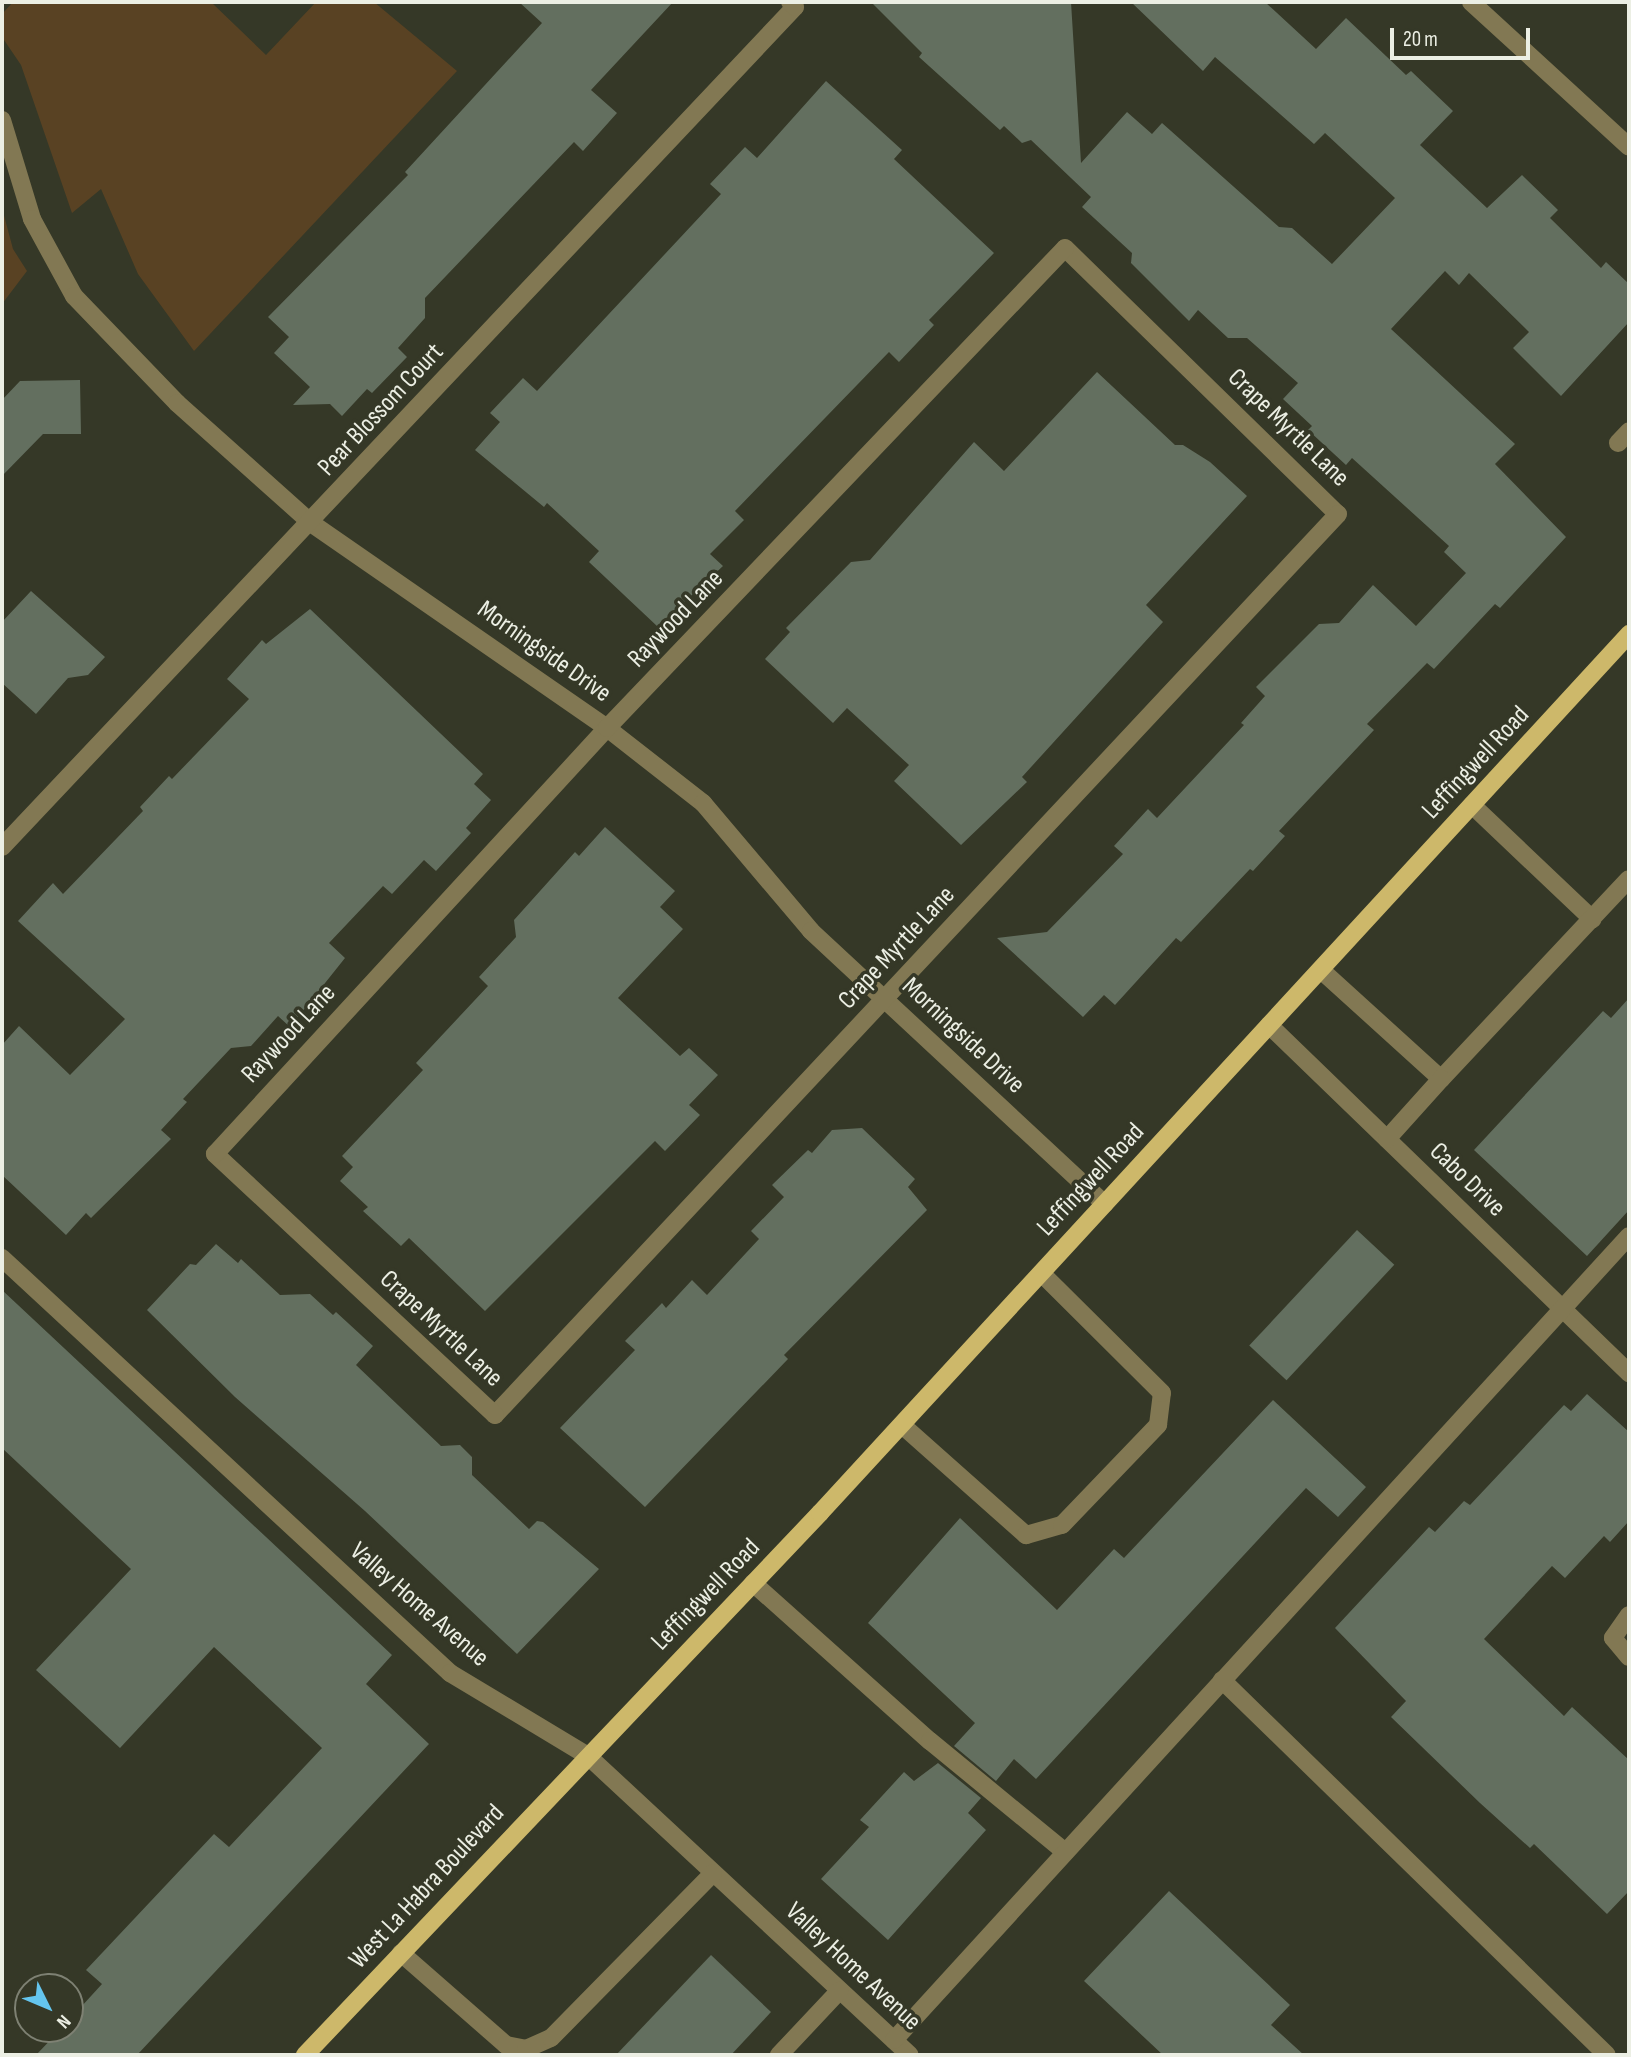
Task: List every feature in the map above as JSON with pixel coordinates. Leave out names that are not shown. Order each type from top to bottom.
[{"type":"main road","name":"Leffingwell Road","points":[[588,1756],[902,1425],[1628,637]]},
{"type":"main road","name":"West La Habra Boulevard","points":[[305,2055],[588,1756]]},
{"type":"street","points":[[1471,2],[1629,147]]},
{"type":"street","name":"Pear Blossom Court","points":[[2,847],[311,523],[792,4]]},
{"type":"street","name":"Morningside Drive","points":[[2,120],[32,219],[74,296],[177,404],[311,523],[607,728],[704,803],[811,931],[1104,1204]]},
{"type":"street","name":"Raywood Lane","points":[[215,1154],[607,728],[1066,248]]},
{"type":"street","name":"Crape Myrtle Lane","points":[[215,1154],[495,1415],[1338,514],[1066,248]]},
{"type":"street","points":[[1472,805],[1592,919]]},
{"type":"street","points":[[1387,1139],[1629,879]]},
{"type":"street","points":[[1321,970],[1441,1079]]},
{"type":"street","name":"Cabo Drive","points":[[1269,1025],[1629,1373]]},
{"type":"street","points":[[894,2040],[1629,1236]]},
{"type":"street","name":"Valley Home Avenue","points":[[2,1258],[450,1673],[588,1756],[910,2055]]},
{"type":"street","points":[[902,1425],[1026,1535],[1062,1525],[1158,1424],[1162,1393],[1041,1273]]},
{"type":"street","points":[[753,1583],[930,1741],[1065,1852]]},
{"type":"street","points":[[1629,1615],[1613,1638],[1629,1657]]},
{"type":"street","points":[[1222,1680],[1607,2055]]},
{"type":"street","points":[[401,1953],[506,2045],[527,2049],[551,2038],[713,1873]]},
{"type":"street","points":[[779,2055],[839,1991]]},
{"type":"shaded area","points":[[13,2],[211,2],[266,55],[316,2],[374,2],[457,71],[194,351],[138,274],[101,189],[72,213],[21,65],[2,37],[2,14]]},
{"type":"shaded area","points":[[2,208],[13,249],[27,271],[2,304]]},
{"type":"building","points":[[519,2],[673,2],[591,90],[617,113],[583,151],[574,142],[425,298],[425,318],[398,348],[407,357],[372,393],[367,389],[342,416],[330,404],[293,405],[310,387],[274,353],[289,337],[268,317],[408,175],[405,172],[542,23]]},
{"type":"building","points":[[871,2],[1071,2],[1081,163],[1127,112],[1152,134],[1162,123],[1279,227],[1292,228],[1332,264],[1395,198],[1325,133],[1314,144],[1215,57],[1203,71],[1131,2],[1265,2],[1316,49],[1346,18],[1406,75],[1411,71],[1453,111],[1420,145],[1487,208],[1522,175],[1558,210],[1550,218],[1601,268],[1606,262],[1629,284],[1629,322],[1561,396],[1513,348],[1529,332],[1469,273],[1459,285],[1445,271],[1391,329],[1515,444],[1495,464],[1566,537],[1500,608],[1495,604],[1434,669],[1427,663],[1367,724],[1374,730],[1279,831],[1285,836],[1253,871],[1250,869],[1181,942],[1176,938],[1115,1005],[1104,995],[1083,1017],[997,938],[1047,932],[1123,854],[1114,846],[1148,809],[1157,818],[1244,725],[1241,723],[1265,696],[1256,687],[1319,624],[1339,623],[1373,585],[1416,626],[1466,573],[1444,552],[1449,546],[1352,458],[1346,465],[1308,430],[1312,426],[1283,399],[1298,383],[1247,338],[1228,338],[1198,310],[1189,321],[1131,263],[1132,253],[1082,207],[1091,197],[1031,140],[1022,143],[1004,126],[1000,130],[919,57],[922,53]]},
{"type":"building","points":[[826,81],[902,150],[894,159],[994,253],[929,320],[934,325],[899,362],[889,352],[735,511],[744,520],[710,554],[723,566],[658,627],[589,562],[599,551],[547,503],[544,507],[475,450],[500,422],[490,413],[523,378],[537,391],[721,194],[710,184],[745,147],[757,158]]},
{"type":"building","points":[[1097,372],[1175,445],[1183,445],[1210,462],[1247,496],[1146,605],[1163,622],[1022,777],[1027,782],[961,845],[894,781],[909,765],[847,708],[833,723],[765,659],[790,632],[786,628],[851,562],[870,560],[974,442],[1004,471]]},
{"type":"building","points":[[80,380],[81,434],[43,434],[2,476],[2,400],[20,381]]},
{"type":"building","points":[[31,591],[105,657],[88,675],[68,678],[36,714],[2,683],[2,622]]},
{"type":"building","points":[[310,609],[483,774],[474,784],[491,800],[466,828],[471,833],[436,871],[424,860],[392,894],[383,886],[329,943],[345,958],[290,1027],[278,1016],[251,1046],[231,1048],[183,1099],[187,1102],[161,1130],[171,1139],[91,1218],[86,1213],[66,1235],[2,1175],[2,1045],[19,1026],[70,1075],[125,1019],[18,921],[53,883],[63,894],[143,811],[140,807],[169,776],[172,779],[249,699],[227,679],[262,640],[266,644]]},
{"type":"building","points":[[605,827],[675,891],[660,907],[683,929],[618,998],[680,1056],[689,1048],[718,1075],[689,1105],[700,1115],[665,1151],[655,1141],[485,1311],[409,1238],[401,1246],[363,1211],[368,1207],[340,1181],[353,1167],[342,1156],[423,1070],[416,1063],[488,986],[479,977],[516,937],[514,920],[575,852],[579,856]]},
{"type":"building","points":[[1629,998],[1629,1210],[1587,1256],[1474,1150],[1603,1011],[1611,1018]]},
{"type":"building","points":[[862,1128],[915,1179],[908,1187],[927,1210],[784,1355],[788,1359],[645,1507],[560,1428],[635,1350],[625,1341],[662,1303],[666,1308],[692,1280],[707,1295],[759,1239],[751,1231],[784,1197],[772,1185],[808,1150],[812,1153],[832,1130]]},
{"type":"building","points":[[1357,1230],[1394,1265],[1287,1380],[1249,1346]]},
{"type":"building","points":[[216,1244],[238,1263],[241,1259],[280,1295],[310,1294],[333,1315],[336,1312],[373,1346],[356,1365],[441,1446],[460,1445],[472,1457],[472,1475],[529,1529],[537,1521],[543,1522],[599,1569],[517,1654],[365,1511],[235,1397],[147,1310],[190,1264],[196,1265]]},
{"type":"building","points":[[2,1290],[392,1655],[366,1684],[429,1744],[137,2055],[36,2055],[48,2043],[84,2043],[84,2004],[102,1984],[86,1970],[214,1834],[229,1847],[322,1748],[214,1647],[120,1748],[36,1670],[131,1569],[2,1448]]},
{"type":"building","points":[[1587,1394],[1629,1432],[1629,1521],[1610,1542],[1604,1536],[1565,1578],[1552,1566],[1484,1639],[1564,1716],[1572,1707],[1629,1760],[1629,1891],[1607,1914],[1534,1844],[1530,1848],[1480,1803],[1391,1717],[1406,1701],[1335,1628],[1429,1527],[1435,1532],[1464,1501],[1470,1505],[1564,1405],[1571,1411]]},
{"type":"building","points":[[1273,1400],[1366,1487],[1338,1517],[1306,1488],[1036,1779],[1014,1759],[996,1781],[954,1746],[975,1723],[868,1623],[960,1518],[1057,1610],[1114,1549],[1124,1558]]},
{"type":"building","points":[[938,1763],[981,1798],[968,1813],[986,1830],[888,1940],[821,1879],[869,1827],[860,1820],[904,1772],[914,1781]]},
{"type":"building","points":[[1169,1891],[1290,2005],[1271,2025],[1304,2055],[1163,2055],[1084,1981]]},
{"type":"building","points":[[711,1955],[771,2012],[731,2055],[616,2055]]}]
